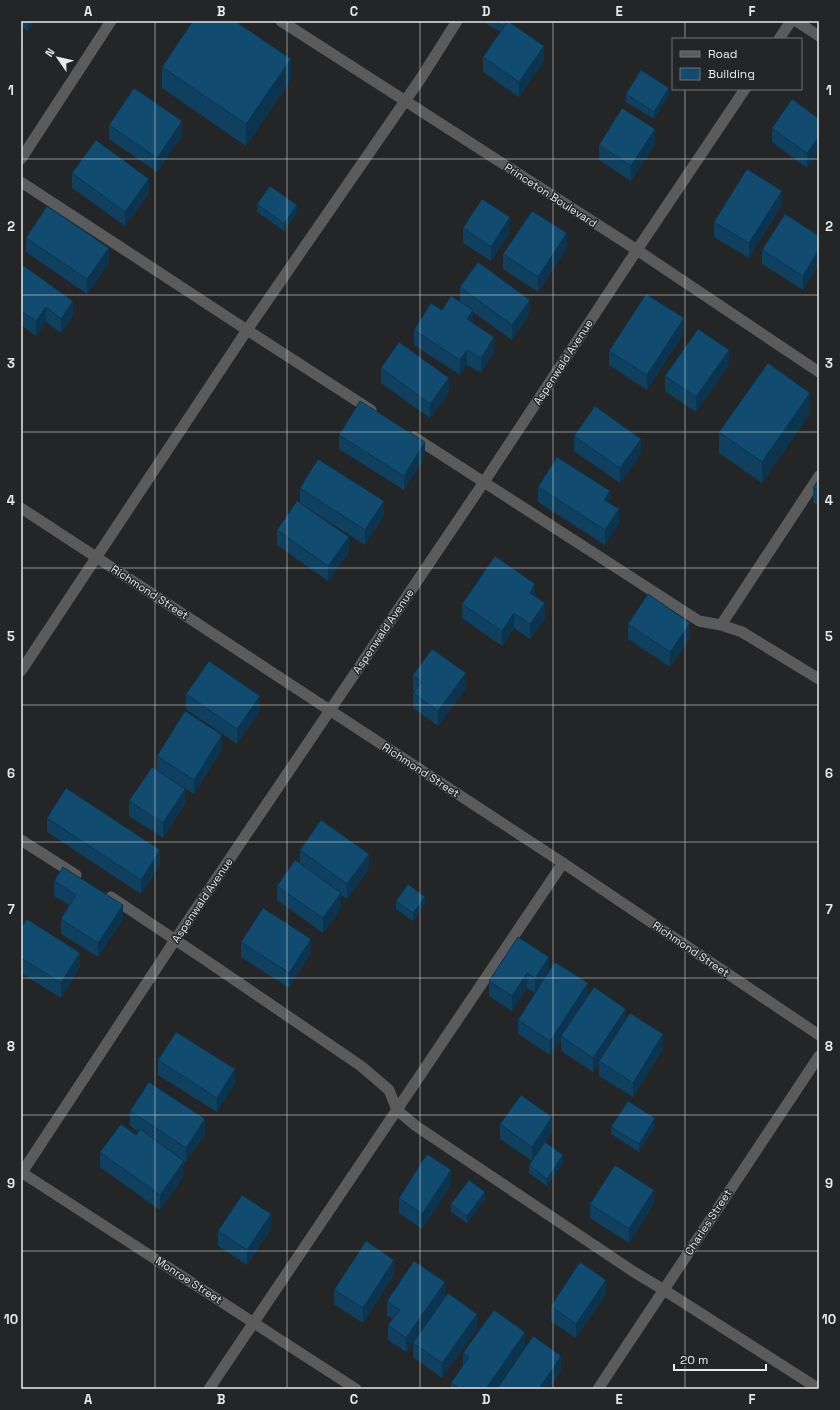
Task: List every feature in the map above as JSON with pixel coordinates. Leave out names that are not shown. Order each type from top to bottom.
[{"type":"street","points":[[21,159],[111,21]]},
{"type":"street","name":"Princeton Boulevard","points":[[280,21],[637,250],[819,372]]},
{"type":"street","points":[[21,671],[247,330],[406,102],[456,21]]},
{"type":"street","points":[[780,38],[791,21]]},
{"type":"street","points":[[796,21],[819,36]]},
{"type":"street","name":"Aspenwald Avenue","points":[[21,1173],[484,482],[744,90]]},
{"type":"street","points":[[21,182],[379,415]]},
{"type":"street","points":[[405,432],[699,621],[721,625],[742,632],[819,679]]},
{"type":"street","points":[[721,625],[819,476]]},
{"type":"street","name":"Richmond Street","points":[[21,508],[563,863],[819,1035]]},
{"type":"street","points":[[21,840],[87,882]]},
{"type":"street","points":[[209,1389],[563,863]]},
{"type":"street","points":[[100,891],[176,940],[361,1066],[389,1090],[397,1110],[416,1126],[634,1272],[819,1389]]},
{"type":"street","name":"Charles Street","points":[[598,1389],[819,1056]]},
{"type":"street","name":"Monroe Street","points":[[21,1173],[356,1389]]},
{"type":"building","points":[[193,21],[235,21],[291,59],[246,124],[162,67]]},
{"type":"building","points":[[495,21],[508,21],[504,27]]},
{"type":"building","points":[[508,21],[544,46],[519,82],[483,57]]},
{"type":"building","points":[[641,70],[669,88],[654,112],[626,94]]},
{"type":"building","points":[[134,88],[182,121],[157,158],[109,125]]},
{"type":"building","points":[[792,99],[819,119],[819,137],[807,153],[772,128]]},
{"type":"building","points":[[622,108],[655,129],[631,166],[599,145]]},
{"type":"building","points":[[96,140],[149,179],[125,212],[72,173]]},
{"type":"building","points":[[747,169],[782,191],[749,243],[714,222]]},
{"type":"building","points":[[270,186],[297,205],[284,224],[257,204]]},
{"type":"building","points":[[482,199],[510,217],[491,247],[463,228]]},
{"type":"building","points":[[47,206],[109,248],[87,279],[26,238]]},
{"type":"building","points":[[532,211],[567,233],[538,277],[503,254]]},
{"type":"building","points":[[785,214],[819,236],[819,249],[803,276],[762,250]]},
{"type":"building","points":[[478,262],[530,300],[512,325],[460,287]]},
{"type":"building","points":[[21,264],[73,301],[61,319],[46,307],[36,321],[21,311]]},
{"type":"building","points":[[646,294],[684,318],[647,375],[609,351]]},
{"type":"building","points":[[451,296],[473,310],[467,319],[494,337],[481,358],[467,350],[460,360],[414,330],[431,303],[442,310]]},
{"type":"building","points":[[698,329],[729,350],[696,397],[665,376]]},
{"type":"building","points":[[399,342],[449,378],[430,404],[381,368]]},
{"type":"building","points":[[768,363],[810,393],[762,462],[719,432]]},
{"type":"building","points":[[360,401],[425,442],[404,476],[339,435]]},
{"type":"building","points":[[595,406],[641,439],[620,468],[574,436]]},
{"type":"building","points":[[557,457],[610,491],[604,500],[619,509],[605,530],[538,487]]},
{"type":"building","points":[[318,459],[384,501],[365,530],[300,488]]},
{"type":"building","points":[[819,479],[819,491],[813,488]]},
{"type":"building","points":[[297,501],[349,537],[328,566],[277,530]]},
{"type":"building","points":[[495,556],[535,584],[530,593],[545,603],[530,624],[514,613],[502,631],[462,604]]},
{"type":"building","points":[[648,594],[690,623],[670,652],[628,624]]},
{"type":"building","points":[[432,649],[466,673],[438,711],[413,693],[422,682],[413,675]]},
{"type":"building","points":[[209,661],[260,696],[237,729],[186,694]]},
{"type":"building","points":[[185,711],[222,735],[194,780],[157,756]]},
{"type":"building","points":[[152,767],[185,789],[163,823],[129,801]]},
{"type":"building","points":[[66,788],[160,850],[141,880],[47,818]]},
{"type":"building","points":[[321,820],[369,854],[347,884],[300,850]]},
{"type":"building","points":[[295,860],[341,893],[323,918],[277,886]]},
{"type":"building","points":[[63,867],[123,905],[98,943],[61,919],[76,895],[54,881]]},
{"type":"building","points":[[408,884],[425,897],[413,913],[396,901]]},
{"type":"building","points":[[263,908],[311,939],[289,973],[241,942]]},
{"type":"building","points":[[27,919],[80,953],[61,983],[21,958],[21,928]]},
{"type":"building","points":[[518,937],[549,957],[535,978],[527,973],[512,996],[489,981]]},
{"type":"building","points":[[555,962],[588,983],[550,1041],[518,1020]]},
{"type":"building","points":[[594,987],[626,1009],[593,1058],[561,1036]]},
{"type":"building","points":[[630,1013],[663,1034],[633,1083],[599,1061]]},
{"type":"building","points":[[176,1032],[235,1069],[217,1098],[158,1060]]},
{"type":"building","points":[[149,1082],[205,1119],[186,1148],[130,1111]]},
{"type":"building","points":[[521,1095],[552,1117],[532,1147],[500,1124]]},
{"type":"building","points":[[628,1101],[655,1118],[639,1144],[611,1127]]},
{"type":"building","points":[[121,1124],[136,1135],[140,1129],[184,1161],[160,1195],[100,1152]]},
{"type":"building","points":[[545,1142],[563,1155],[547,1179],[529,1165]]},
{"type":"building","points":[[427,1154],[451,1170],[422,1214],[399,1198]]},
{"type":"building","points":[[615,1165],[654,1190],[629,1229],[590,1204]]},
{"type":"building","points":[[469,1180],[485,1192],[467,1216],[451,1204]]},
{"type":"building","points":[[242,1195],[271,1214],[247,1250],[218,1231]]},
{"type":"building","points":[[366,1241],[394,1260],[363,1308],[334,1290]]},
{"type":"building","points":[[414,1261],[445,1282],[406,1338],[388,1325],[400,1310],[387,1301]]},
{"type":"building","points":[[580,1262],[606,1280],[576,1324],[551,1306]]},
{"type":"building","points":[[448,1293],[477,1314],[442,1363],[413,1343]]},
{"type":"building","points":[[494,1310],[525,1332],[486,1389],[461,1389],[451,1383],[469,1357],[463,1353]]},
{"type":"building","points":[[533,1336],[561,1356],[539,1389],[497,1389]]}]
